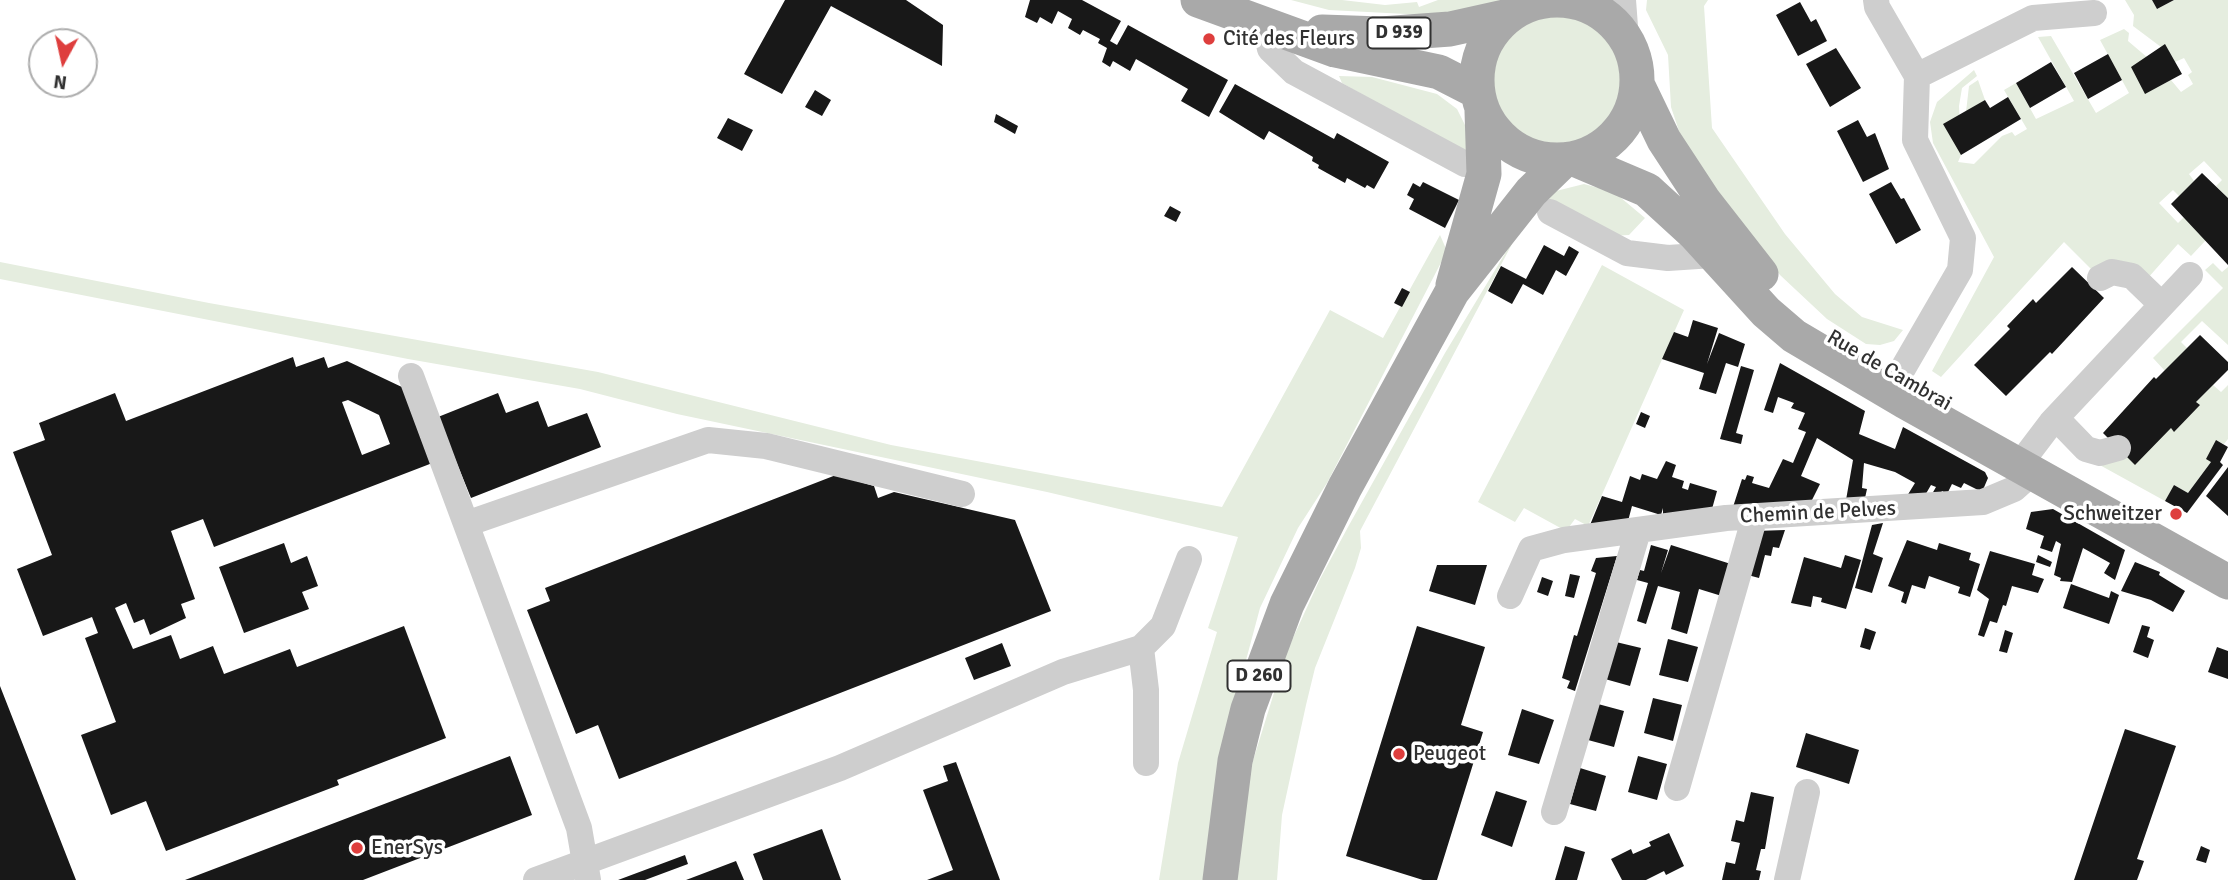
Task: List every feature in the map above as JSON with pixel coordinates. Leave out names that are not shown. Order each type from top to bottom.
[{"type":"main road","name":"D 939","points":[[1198,0],[1335,50],[1439,72],[1479,100]]},
{"type":"main road","points":[[1573,2],[1589,7],[1604,15],[1626,40],[1636,66],[1637,84],[1630,113],[1623,126],[1601,147],[1569,159],[1533,156],[1505,142],[1491,126],[1479,100],[1477,78],[1483,50],[1494,31],[1531,6],[1573,2]]},
{"type":"main road","name":"D 939","points":[[1276,29],[1381,34],[1450,29],[1531,6]]},
{"type":"main road","name":"Rue de Cambrai","points":[[1637,84],[1664,140],[1704,201],[1785,302],[1814,327],[2228,582]]},
{"type":"main road","name":"D 260","points":[[1451,292],[1484,174],[1479,100]]},
{"type":"main road","name":"D 260","points":[[1220,880],[1235,761],[1248,709],[1287,604],[1345,487],[1451,292],[1531,192],[1569,159]]},
{"type":"main road","name":"Rue de Cambrai","points":[[1569,159],[1647,190],[1766,312],[1794,336],[2228,563]]},
{"type":"street","points":[[1623,0],[1626,40]]},
{"type":"street","points":[[1876,0],[1877,7],[1917,76],[1915,141],[1963,238],[1960,270],[1898,377]]},
{"type":"street","points":[[1917,76],[2033,18],[2094,13]]},
{"type":"street","points":[[1276,29],[1270,50],[1294,72],[1465,164]]},
{"type":"street","points":[[1550,212],[1627,253],[1668,258],[1713,255]]},
{"type":"street","points":[[2100,278],[2112,271],[2132,276],[2162,305]]},
{"type":"street","name":"Chemin de Pelves","points":[[1510,596],[1531,549],[1564,540],[1755,516],[1983,502],[2014,489],[2056,418],[2190,275]]},
{"type":"street","points":[[411,376],[579,828],[587,869]]},
{"type":"street","points":[[2056,418],[2086,449],[2100,453],[2118,448]]},
{"type":"street","points":[[466,524],[708,440],[766,446],[962,494]]},
{"type":"street","points":[[1676,788],[1755,516]]},
{"type":"street","points":[[1554,812],[1638,531]]},
{"type":"street","points":[[536,880],[587,869],[840,768],[1063,672],[1141,648],[1163,626],[1189,559]]},
{"type":"street","points":[[1141,648],[1146,690],[1146,763]]},
{"type":"street","points":[[1787,880],[1807,792]]},
{"type":"shaded area","points":[[1291,0],[1342,0],[1385,5],[1417,2],[1419,7],[1438,0],[1504,0],[1445,16],[1329,10]]},
{"type":"shaded area","points":[[1647,0],[1708,0],[1704,6],[1712,128],[1785,234],[1835,294],[1862,317],[1903,330],[1894,341],[1880,345],[1866,344],[1827,319],[1780,275],[1687,155],[1671,107],[1668,55],[1646,10]]},
{"type":"shaded area","points":[[2125,0],[2152,0],[2157,9],[2174,0],[2228,0],[2228,198],[2216,186],[2222,180],[2204,161],[2189,174],[2194,181],[2179,196],[2173,190],[2159,203],[2178,223],[2184,217],[2206,240],[2191,256],[2178,244],[2147,279],[2094,272],[2064,242],[1941,377],[1932,371],[1994,257],[1933,143],[1930,122],[1937,102],[1974,70],[1977,76],[1962,88],[1959,106],[1961,155],[1958,162],[1974,164],[2002,136],[2012,132],[2015,136],[2027,129],[2004,90],[2016,83],[2036,119],[2074,101],[2038,37],[2051,36],[2096,113],[2129,93],[2100,40],[2124,29],[2129,33],[2128,41],[2148,58],[2146,93],[2171,80],[2181,92],[2193,84],[2188,75],[2192,72],[2184,58],[2175,62],[2165,45],[2161,47],[2133,26],[2134,15]]},
{"type":"shaded area","points":[[1559,15],[1585,21],[1607,35],[1621,57],[1627,83],[1621,109],[1607,131],[1585,145],[1559,151],[1533,145],[1511,131],[1497,109],[1491,83],[1497,57],[1511,35],[1533,21]]},
{"type":"shaded area","points":[[1339,76],[1372,77],[1437,94],[1457,109],[1467,129],[1467,154],[1342,83]]},
{"type":"shaded area","points":[[1978,80],[1985,100],[1966,112],[1969,86]]},
{"type":"shaded area","points":[[1584,184],[1614,192],[1645,218],[1629,235],[1611,236],[1550,212],[1548,193]]},
{"type":"shaded area","points":[[1521,227],[1360,531],[1361,548],[1355,568],[1315,668],[1306,705],[1282,815],[1277,880],[1237,880],[1251,767],[1287,651],[1320,579],[1348,527],[1445,353]]},
{"type":"shaded area","points":[[1440,235],[1447,251],[1327,483],[1298,528],[1260,608],[1219,761],[1203,880],[1159,880],[1178,763],[1217,632],[1208,628],[1238,537],[1047,492],[677,414],[580,389],[408,359],[0,279],[0,262],[209,303],[598,372],[891,445],[1222,507],[1330,310],[1383,338]]},
{"type":"shaded area","points":[[2213,263],[2222,272],[2228,267],[2228,345],[2202,321],[2181,342],[2187,348],[2165,371],[2153,358],[2223,288],[2205,270]]},
{"type":"shaded area","points":[[1602,265],[1684,310],[1588,526],[1575,519],[1566,531],[1524,508],[1515,522],[1478,502]]},
{"type":"shaded area","points":[[2213,385],[2221,392],[2228,385],[2228,439],[2224,444],[2217,441],[2211,462],[2188,493],[2174,485],[2165,501],[2087,458],[2171,428],[2174,431],[2199,406],[2196,402]]},
{"type":"building","points":[[785,0],[906,0],[943,25],[942,66],[831,6],[782,94],[744,74]]},
{"type":"building","points":[[1030,0],[1082,0],[1121,21],[1110,41],[1117,45],[1128,25],[1228,80],[1209,117],[1181,101],[1188,89],[1136,59],[1130,71],[1113,61],[1110,67],[1102,62],[1107,48],[1098,43],[1100,39],[1083,30],[1080,35],[1068,28],[1072,19],[1058,11],[1052,24],[1040,17],[1037,23],[1025,17]]},
{"type":"building","points":[[2152,0],[2174,0],[2157,9]]},
{"type":"building","points":[[1800,2],[1811,22],[1816,19],[1827,41],[1798,56],[1776,15]]},
{"type":"building","points":[[2165,44],[2182,74],[2145,94],[2131,67]]},
{"type":"building","points":[[1836,48],[1861,88],[1830,107],[1806,64]]},
{"type":"building","points":[[2108,54],[2122,80],[2088,99],[2074,73]]},
{"type":"building","points":[[2051,62],[2066,87],[2030,108],[2016,83]]},
{"type":"building","points":[[1235,84],[1334,139],[1337,133],[1389,162],[1374,189],[1367,185],[1365,188],[1347,178],[1345,183],[1318,168],[1319,165],[1312,161],[1313,157],[1269,131],[1264,140],[1219,112]]},
{"type":"building","points":[[815,90],[831,100],[822,116],[805,107]]},
{"type":"building","points":[[2008,97],[2021,119],[1961,155],[1943,124],[1985,100],[1990,108]]},
{"type":"building","points":[[996,114],[1018,126],[1015,134],[994,122]]},
{"type":"building","points":[[728,118],[753,130],[742,151],[717,138]]},
{"type":"building","points":[[1858,120],[1867,137],[1875,133],[1889,169],[1863,182],[1837,131]]},
{"type":"building","points":[[2202,173],[2228,198],[2228,265],[2171,204]]},
{"type":"building","points":[[1423,182],[1459,200],[1445,228],[1409,209],[1414,199],[1407,195],[1413,183],[1420,187]]},
{"type":"building","points":[[1891,182],[1901,199],[1904,198],[1921,230],[1896,244],[1869,194]]},
{"type":"building","points":[[1170,206],[1181,212],[1176,222],[1164,216]]},
{"type":"building","points":[[1544,245],[1564,256],[1569,246],[1579,252],[1566,276],[1556,270],[1543,295],[1523,284],[1512,304],[1488,291],[1501,266],[1526,279]]},
{"type":"building","points":[[2072,267],[2104,298],[2052,354],[2050,352],[2006,396],[1974,365],[2010,329],[2007,326],[2033,299],[2036,303]]},
{"type":"building","points":[[1402,288],[1410,292],[1402,307],[1394,303]]},
{"type":"building","points":[[1693,320],[1718,328],[1707,364],[1719,333],[1745,344],[1738,367],[1726,363],[1716,394],[1699,389],[1704,373],[1662,359],[1674,332],[1688,337]]},
{"type":"building","points":[[2200,335],[2228,362],[2228,370],[2196,402],[2200,405],[2174,432],[2171,428],[2135,465],[2103,433],[2154,377],[2156,379]]},
{"type":"building","points":[[293,357],[296,367],[324,357],[328,368],[347,361],[406,389],[435,462],[214,547],[203,519],[171,531],[195,599],[181,604],[186,618],[150,635],[144,619],[134,623],[126,603],[115,608],[133,649],[171,635],[180,659],[213,646],[224,674],[290,649],[297,667],[404,626],[446,738],[337,780],[339,785],[166,851],[146,801],[111,815],[81,735],[116,722],[85,638],[98,633],[92,617],[43,636],[17,569],[52,555],[13,452],[45,440],[39,423],[115,393],[126,421]],"holes":[[[348,400],[379,415],[390,444],[362,455],[342,402]]]},
{"type":"building","points":[[1780,363],[1865,411],[1859,434],[1895,449],[1903,427],[1985,472],[1988,478],[1982,492],[1964,483],[1961,488],[1952,484],[1947,494],[1942,491],[1939,497],[1932,494],[1936,487],[1931,485],[1924,497],[1907,496],[1915,483],[1895,472],[1864,463],[1862,488],[1867,489],[1865,498],[1846,500],[1853,460],[1817,438],[1801,476],[1820,484],[1811,502],[1733,507],[1742,479],[1745,480],[1747,475],[1754,477],[1752,483],[1769,488],[1783,459],[1793,463],[1806,432],[1798,429],[1805,413],[1791,408],[1794,403],[1778,397],[1773,413],[1764,410]]},
{"type":"building","points":[[1741,366],[1754,370],[1736,433],[1743,435],[1741,444],[1720,439]]},
{"type":"building","points":[[498,393],[506,413],[538,401],[548,427],[587,413],[601,447],[471,498],[438,417]]},
{"type":"building","points":[[1641,412],[1650,416],[1645,428],[1636,424]]},
{"type":"building","points":[[2216,440],[2228,447],[2220,462],[2223,465],[2187,513],[2165,501],[2174,485],[2188,493],[2211,462],[2206,459]]},
{"type":"building","points":[[1666,461],[1676,465],[1672,477],[1684,481],[1682,488],[1688,490],[1690,483],[1717,491],[1712,509],[1663,514],[1663,508],[1661,515],[1632,506],[1628,521],[1590,525],[1602,496],[1622,502],[1630,476],[1640,480],[1642,474],[1657,479]]},
{"type":"building","points":[[2228,467],[2228,516],[2206,496]]},
{"type":"building","points":[[836,475],[874,486],[878,498],[894,492],[1015,520],[1051,611],[619,779],[598,725],[576,734],[527,610],[550,601],[545,588]]},
{"type":"building","points":[[2053,509],[2125,550],[2115,580],[2104,573],[2110,563],[2083,548],[2072,582],[2060,581],[2061,578],[2054,575],[2061,544],[2056,541],[2052,552],[2040,548],[2044,536],[2026,529],[2031,512]]},
{"type":"building","points":[[1883,523],[1873,554],[1883,558],[1872,593],[1855,588],[1872,525]]},
{"type":"building","points":[[1785,530],[1779,548],[1773,547],[1771,556],[1765,555],[1759,578],[1744,574],[1756,531]]},
{"type":"building","points":[[1907,540],[1937,550],[1939,543],[1971,553],[1969,560],[1980,564],[1970,597],[1958,593],[1960,587],[1929,576],[1925,589],[1912,585],[1906,604],[1901,602],[1904,592],[1888,586]]},
{"type":"building","points":[[284,543],[291,563],[307,556],[318,586],[302,592],[309,609],[244,633],[219,567]]},
{"type":"building","points":[[1651,545],[1668,550],[1661,573],[1671,545],[1734,565],[1725,597],[1699,589],[1687,634],[1671,629],[1680,592],[1658,586],[1646,624],[1637,621],[1648,583],[1637,580],[1640,570],[1644,571]]},
{"type":"building","points":[[1990,551],[2035,564],[2032,575],[2044,579],[2038,593],[2012,586],[1997,623],[1990,621],[1984,637],[1978,635],[1989,599],[1977,590]]},
{"type":"building","points":[[1845,555],[1861,560],[1846,609],[1821,602],[1822,598],[1813,596],[1811,607],[1791,603],[1804,557],[1841,568]]},
{"type":"building","points":[[2038,555],[2052,562],[2050,567],[2036,562]]},
{"type":"building","points":[[1617,556],[1575,691],[1567,688],[1570,681],[1562,678],[1596,573],[1591,571],[1596,558]]},
{"type":"building","points":[[2135,562],[2160,572],[2159,575],[2185,591],[2173,612],[2151,600],[2121,591]]},
{"type":"building","points":[[1437,565],[1487,565],[1475,605],[1429,591]]},
{"type":"building","points":[[1570,574],[1580,576],[1574,598],[1565,596]]},
{"type":"building","points":[[1542,577],[1553,581],[1548,596],[1537,592]]},
{"type":"building","points":[[2071,584],[2109,598],[2111,591],[2119,595],[2109,624],[2063,608]]},
{"type":"building","points":[[2142,625],[2150,627],[2147,637],[2154,640],[2148,658],[2133,652]]},
{"type":"building","points":[[1417,626],[1485,647],[1461,725],[1483,732],[1437,880],[1423,880],[1346,856]]},
{"type":"building","points":[[1865,628],[1876,632],[1870,650],[1860,647]]},
{"type":"building","points":[[2005,630],[2013,633],[2007,653],[1999,651]]},
{"type":"building","points":[[1668,639],[1698,647],[1688,682],[1659,675]]},
{"type":"building","points":[[1616,642],[1641,648],[1630,686],[1605,679]]},
{"type":"building","points":[[1002,643],[1011,666],[974,680],[965,658]]},
{"type":"building","points":[[2217,647],[2228,651],[2228,679],[2208,672]]},
{"type":"building","points":[[0,686],[76,880],[0,880]]},
{"type":"building","points":[[1653,698],[1682,705],[1673,741],[1644,733]]},
{"type":"building","points":[[1598,704],[1624,711],[1614,747],[1588,740]]},
{"type":"building","points":[[1522,709],[1554,720],[1539,764],[1508,755]]},
{"type":"building","points":[[2125,729],[2176,746],[2137,859],[2144,861],[2137,880],[2074,880]]},
{"type":"building","points":[[1806,733],[1859,750],[1849,784],[1796,767]]},
{"type":"building","name":"EnerSys","points":[[510,756],[532,815],[363,880],[185,880]]},
{"type":"building","points":[[1638,756],[1667,764],[1657,800],[1628,792]]},
{"type":"building","points":[[956,762],[1000,880],[927,880],[953,870],[923,790],[948,781],[943,766]]},
{"type":"building","points":[[1580,768],[1606,776],[1596,811],[1570,804]]},
{"type":"building","points":[[1496,791],[1527,801],[1512,847],[1481,835]]},
{"type":"building","points":[[1751,792],[1774,797],[1765,849],[1761,849],[1756,870],[1761,871],[1759,880],[1722,880],[1726,862],[1735,864],[1740,843],[1731,841],[1736,820],[1744,822]]},
{"type":"building","points":[[822,829],[841,880],[763,880],[753,854]]},
{"type":"building","points":[[1669,833],[1684,866],[1666,875],[1664,871],[1646,880],[1622,880],[1611,859],[1631,849],[1633,854],[1651,846],[1649,842]]},
{"type":"building","points":[[1565,846],[1585,852],[1577,880],[1555,880]]},
{"type":"building","points":[[2201,846],[2210,850],[2206,863],[2196,860]]},
{"type":"building","points":[[685,855],[688,864],[645,880],[618,880]]},
{"type":"building","points":[[736,861],[744,880],[686,880]]},
{"type":"place","name":"Cité des Fleurs","points":[[1209,39]]},
{"type":"place","name":"Schweitzer","points":[[2176,514]]},
{"type":"place","name":"Peugeot","points":[[1399,754]]},
{"type":"place","name":"EnerSys","points":[[357,848]]}]
